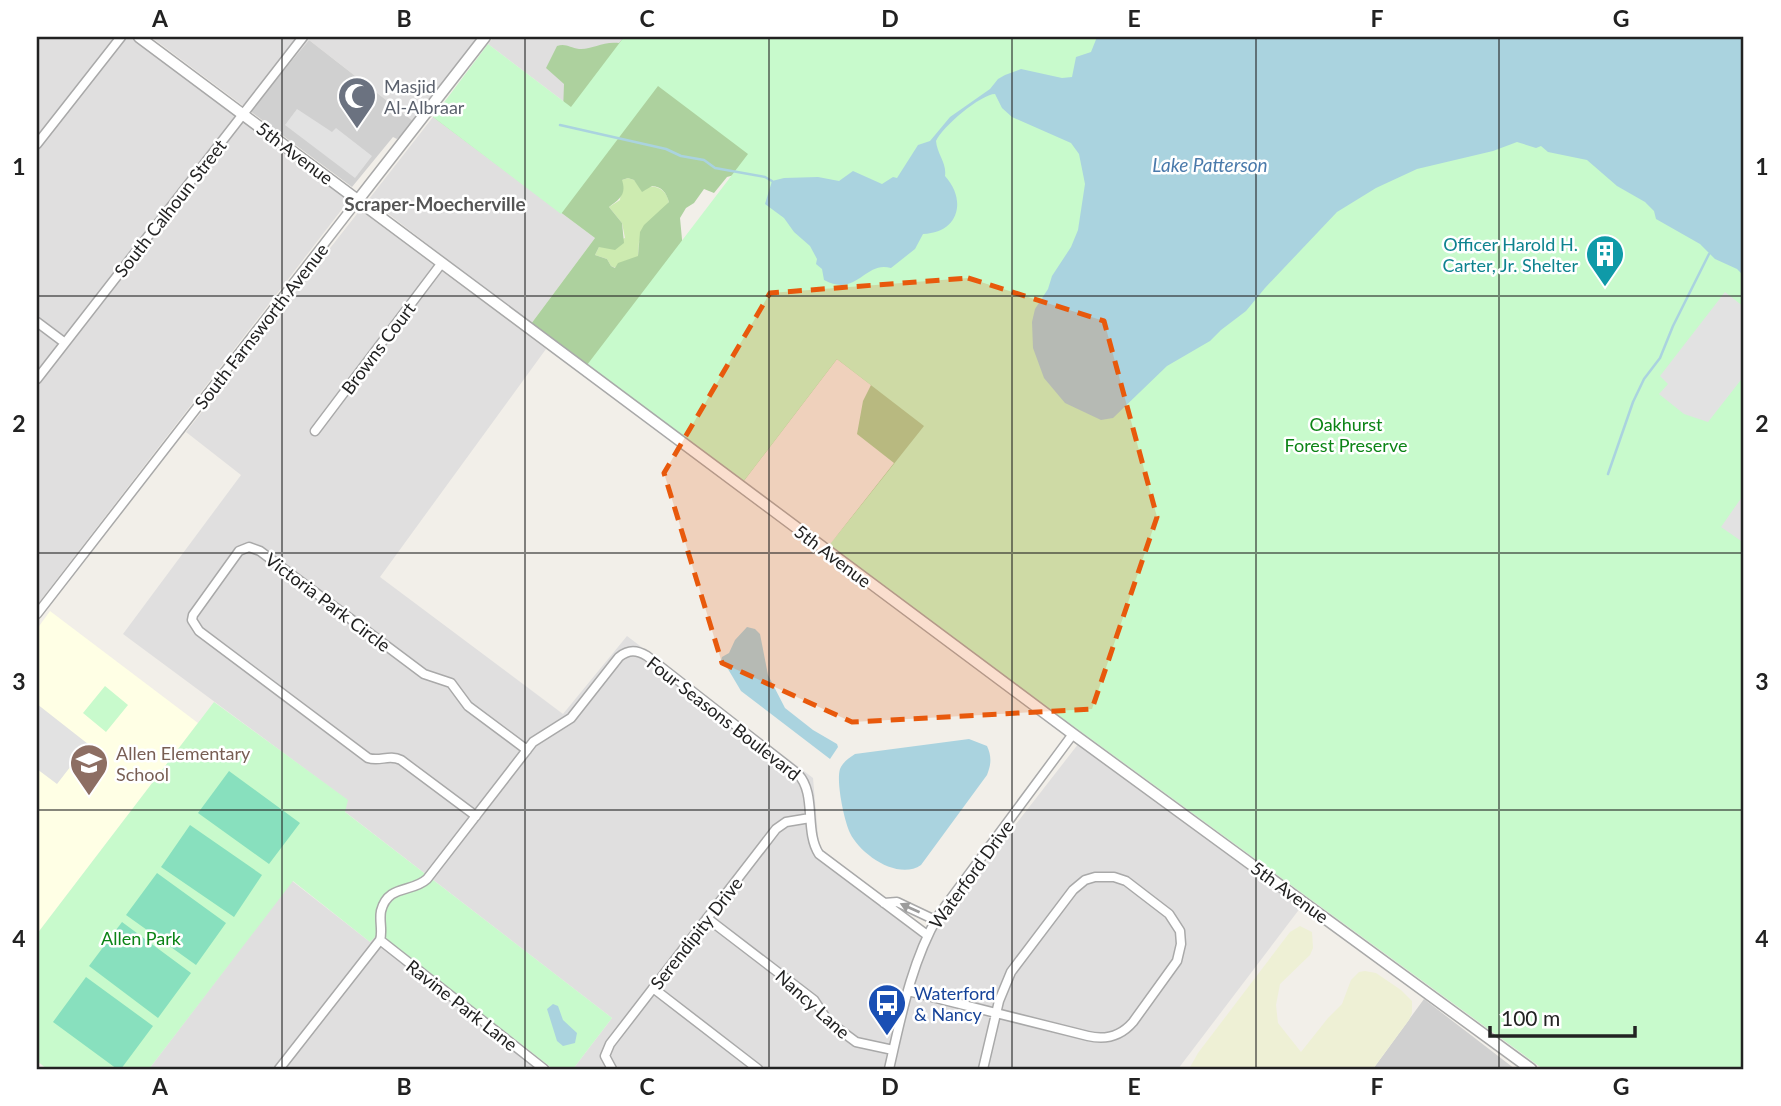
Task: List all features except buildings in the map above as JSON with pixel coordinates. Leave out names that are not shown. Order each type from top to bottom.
[{"type":"street","points":[[37,144],[121,37]]},
{"type":"street","name":"5th Avenue","points":[[139,37],[1073,734],[1531,1069]]},
{"type":"street","name":"South Calhoun Street","points":[[37,379],[303,37]]},
{"type":"street","name":"South Farnsworth Avenue","points":[[37,614],[485,37]]},
{"type":"street","name":"Browns Court","points":[[315,431],[441,264]]},
{"type":"street","points":[[37,322],[65,343]]},
{"type":"street","name":"Victoria Park Circle","points":[[476,816],[401,760],[390,756],[379,760],[368,758],[198,631],[192,620],[193,615],[239,551],[250,547],[260,551],[424,674],[451,683],[468,705],[527,750]]},
{"type":"street","name":"Four Seasons Boulevard","points":[[380,940],[380,913],[391,894],[422,884],[537,737],[571,718],[619,657],[629,651],[647,656],[798,774],[805,784],[814,844],[819,854],[926,936]]},
{"type":"street","name":"Waterford Drive","points":[[889,1069],[908,991],[926,936],[935,920],[1073,734]]},
{"type":"street","name":"Serendipity Drive","points":[[612,1069],[606,1061],[606,1050],[779,826],[786,822],[810,818]]},
{"type":"street","points":[[908,991],[996,1012],[1094,1038],[1120,1033],[1133,1022],[1175,966],[1181,944],[1178,925],[1169,914],[1120,878],[1101,876],[1085,880],[1073,890],[1011,972],[996,1012],[983,1069]]},
{"type":"street","name":"Four Seasons Boulevard","points":[[884,903],[897,902],[935,920]]},
{"type":"street","name":"Nancy Lane","points":[[708,918],[814,1000],[828,1021],[856,1042],[893,1050]]},
{"type":"street","points":[[279,1069],[380,940]]},
{"type":"street","name":"Ravine Park Lane","points":[[380,940],[544,1069]]},
{"type":"street","points":[[653,988],[758,1069]]},
{"type":"highlighted area","points":[[968,278],[1104,321],[1157,517],[1092,709],[852,722],[722,663],[664,473],[770,293]]},
{"type":"shaded area","points":[[37,37],[131,37],[343,195],[346,204],[37,605]]},
{"type":"shaded area","points":[[151,37],[478,37],[413,121],[309,40],[250,111]]},
{"type":"shaded area","points":[[494,37],[624,37],[571,107],[488,44]]},
{"type":"shaded area","points":[[309,40],[413,121],[397,139],[393,137],[352,187],[250,111]]},
{"type":"shaded area","points":[[297,109],[332,132],[336,128],[372,156],[355,178],[285,125]]},
{"type":"shaded area","points":[[433,117],[595,238],[531,324],[369,199]]},
{"type":"shaded area","points":[[360,210],[546,349],[380,577],[563,714],[627,636],[813,778],[819,847],[931,933],[1079,743],[1301,907],[1178,1069],[573,1069],[612,1018],[344,811],[347,800],[123,634],[241,475],[186,432]]},
{"type":"shaded area","points":[[1725,292],[1744,307],[1744,376],[1708,422],[1684,414],[1659,394],[1668,384],[1660,376]]},
{"type":"shaded area","points":[[1744,494],[1744,543],[1721,527]]},
{"type":"shaded area","name":"Allen Elementary School","points":[[50,611],[198,723],[37,934],[37,629]]},
{"type":"shaded area","points":[[37,704],[88,744],[57,784],[37,769]]},
{"type":"shaded area","points":[[292,881],[370,942],[378,933],[553,1069],[149,1069]]},
{"type":"shaded area","points":[[1300,926],[1312,932],[1313,948],[1310,955],[1280,984],[1276,1005],[1278,1023],[1301,1052],[1342,1004],[1351,980],[1359,972],[1376,973],[1412,1001],[1409,1020],[1373,1069],[1189,1069],[1198,1053],[1290,932]]},
{"type":"shaded area","points":[[1424,999],[1515,1069],[1373,1069]]},
{"type":"green space","points":[[624,37],[918,37],[738,174],[727,177],[714,193],[704,189],[680,218],[683,250],[992,345],[828,547],[894,463],[857,434],[863,401],[871,385],[837,359],[743,482],[531,324],[595,238],[433,117],[563,112],[564,84],[546,68],[557,46],[584,49],[619,43]],"holes":[[[622,180],[634,180],[642,192],[652,186],[661,189],[669,202],[644,225],[640,232],[638,256],[618,263],[615,268],[607,259],[595,255],[599,247],[615,250],[624,243],[622,223],[609,207],[623,193]]]},
{"type":"green space","name":"Oakhurst Forest Preserve","points":[[624,37],[1744,37],[1744,1069],[1543,1069],[828,547],[924,426],[837,359],[743,482],[587,365],[748,154],[658,86],[561,214],[433,117],[488,44],[571,107]]},
{"type":"green space","points":[[628,178],[640,186],[662,190],[669,202],[639,242],[638,257],[616,268],[611,266],[607,259],[595,255],[599,247],[625,238],[622,223],[609,207],[620,200],[622,180]]},
{"type":"green space","points":[[105,686],[128,705],[106,732],[83,713]]},
{"type":"green space","name":"Allen Park","points":[[214,702],[348,800],[345,812],[612,1018],[573,1069],[553,1069],[379,933],[370,942],[293,881],[149,1069],[47,1069],[37,1061],[37,934]]},
{"type":"green space","points":[[229,771],[300,823],[269,864],[198,813]]},
{"type":"green space","points":[[190,825],[262,875],[234,917],[161,867]]},
{"type":"green space","points":[[157,873],[226,923],[196,965],[126,915]]},
{"type":"green space","points":[[122,922],[191,973],[158,1018],[89,966]]},
{"type":"green space","points":[[86,977],[153,1026],[121,1069],[117,1069],[53,1022]]},
{"type":"water","name":"Lake Patterson","points":[[1097,37],[1744,37],[1744,276],[1737,269],[1715,259],[1700,244],[1656,219],[1654,211],[1645,202],[1617,186],[1587,160],[1548,152],[1541,146],[1536,148],[1517,142],[1493,151],[1417,169],[1376,188],[1337,212],[1246,311],[1210,341],[1167,366],[1113,418],[1101,420],[1065,403],[1044,378],[1033,348],[1032,322],[1035,309],[1078,230],[1085,184],[1079,154],[1071,143],[1012,117],[1002,108],[995,94],[981,99],[962,112],[936,141],[945,167],[945,176],[956,195],[956,214],[952,222],[945,228],[923,234],[915,249],[891,268],[874,269],[845,285],[824,280],[822,269],[816,264],[817,259],[810,246],[794,232],[784,218],[765,204],[772,181],[784,178],[818,177],[839,181],[853,171],[882,184],[893,177],[897,178],[918,145],[930,141],[950,117],[990,89],[998,79],[1021,69],[1062,78],[1072,77],[1076,57],[1091,52]]},
{"type":"water","points":[[747,627],[760,634],[768,675],[785,708],[813,730],[837,744],[838,747],[830,759],[741,691],[721,661]]},
{"type":"water","points":[[969,739],[987,746],[990,761],[987,775],[921,865],[902,870],[881,863],[862,849],[850,833],[843,810],[839,775],[844,762],[855,754]]},
{"type":"water","points":[[553,1004],[558,1006],[563,1020],[577,1033],[575,1043],[563,1046],[557,1041],[547,1009]]},
{"type":"waterway","points":[[560,125],[666,149],[681,156],[704,160],[715,168],[765,177],[772,181]]},
{"type":"waterway","points":[[1608,474],[1633,402],[1644,379],[1660,358],[1709,254]]},
{"type":"place","name":"Masjid Al-Albraar","points":[[357,130]]},
{"type":"place","name":"Officer Harold H. Carter, Jr. Shelter","points":[[1605,288]]},
{"type":"place","name":"Allen Elementary School","points":[[89,797]]},
{"type":"place","name":"Waterford & Nancy","points":[[887,1037]]},
{"type":"district","name":"Scraper-Moecherville","points":[[435,203]]}]
